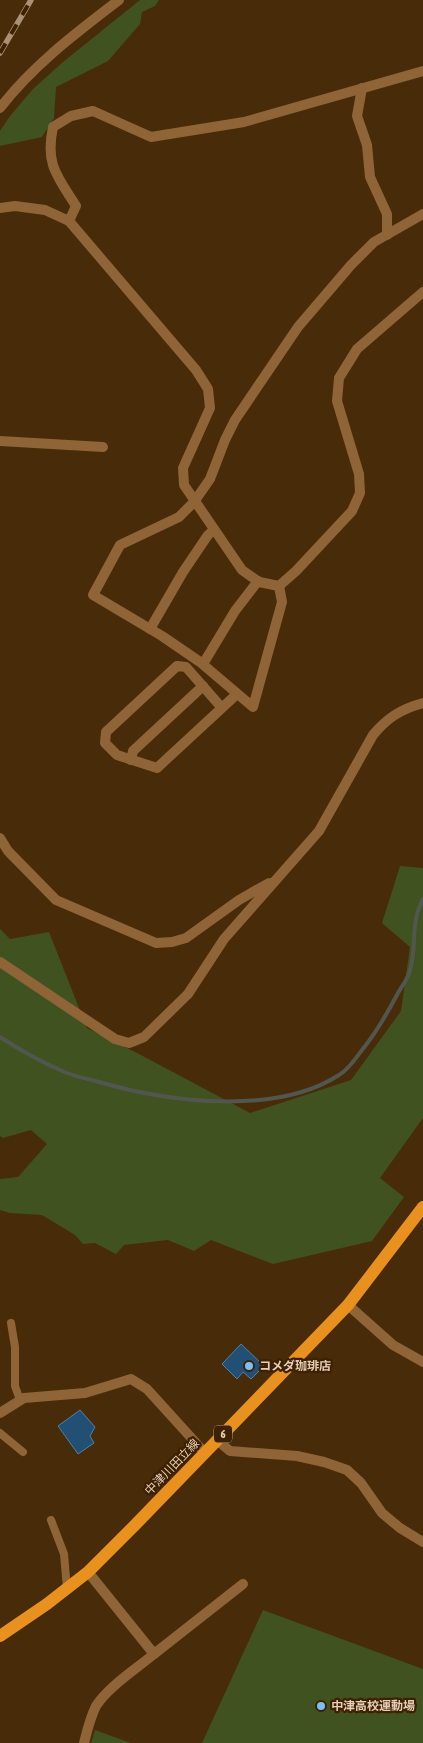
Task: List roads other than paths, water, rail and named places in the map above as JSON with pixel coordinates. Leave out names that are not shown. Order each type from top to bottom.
[{"type":"main road","name":"中津川田立線","points":[[0,1636],[47,1604],[88,1572],[135,1526],[348,1305],[422,1211]]},
{"type":"street","points":[[0,108],[35,68],[62,44],[119,0]]},
{"type":"street","points":[[69,221],[76,206],[54,171],[49,145],[53,127],[71,116],[93,111],[151,137],[244,122],[423,71]]},
{"type":"street","points":[[362,88],[357,116],[366,145],[370,177],[387,214],[386,235]]},
{"type":"street","points":[[0,208],[15,206],[45,210],[69,221],[196,370],[208,389],[210,408],[182,468],[184,485],[242,570],[258,581],[278,586]]},
{"type":"street","points":[[278,586],[282,602],[253,707],[202,664],[93,596],[120,545],[179,518],[194,502],[210,479],[235,420],[298,327],[351,265],[374,242],[423,214]]},
{"type":"street","points":[[278,586],[296,570],[352,511],[360,493],[359,474],[337,402],[339,378],[357,349],[423,292]]},
{"type":"street","points":[[0,441],[103,447]]},
{"type":"street","points":[[150,630],[183,572],[208,535],[214,530]]},
{"type":"street","points":[[202,664],[235,610],[258,581]]},
{"type":"street","points":[[222,708],[186,667],[177,666],[106,732],[105,743],[117,755],[158,768],[237,694]]},
{"type":"street","points":[[131,760],[133,751],[203,686]]},
{"type":"street","points":[[0,962],[115,1039],[130,1043],[144,1037],[188,994],[224,939],[319,831],[373,735],[380,726],[394,714],[423,703]]},
{"type":"street","points":[[0,838],[8,851],[56,900],[156,944],[186,938],[239,900],[277,878]]},
{"type":"street","points":[[348,1305],[393,1345],[423,1362]]},
{"type":"street","points":[[0,1413],[24,1398],[85,1393],[131,1379],[147,1388],[205,1453]]},
{"type":"street","points":[[218,1440],[230,1451],[297,1456],[324,1462],[347,1470],[361,1483],[382,1513],[400,1528],[423,1542]]},
{"type":"street","points":[[88,1572],[154,1654]]},
{"type":"street","points":[[84,1743],[96,1707],[105,1695],[243,1584]]},
{"type":"lane","points":[[11,1322],[15,1347],[15,1386],[20,1400]]},
{"type":"lane","points":[[0,1433],[23,1452]]},
{"type":"lane","points":[[51,1520],[64,1554],[67,1589]]},
{"type":"waterway","points":[[0,1037],[67,1073],[157,1095],[221,1101],[254,1101],[285,1096],[313,1088],[339,1075],[349,1067],[372,1037],[406,981],[412,964],[416,918],[423,899]]},
{"type":"railway","points":[[0,53],[31,0]]},
{"type":"place","name":"コメダ珈琲店","points":[[249,1366]]},
{"type":"place","name":"中津高校運動場","points":[[321,1706]]}]
